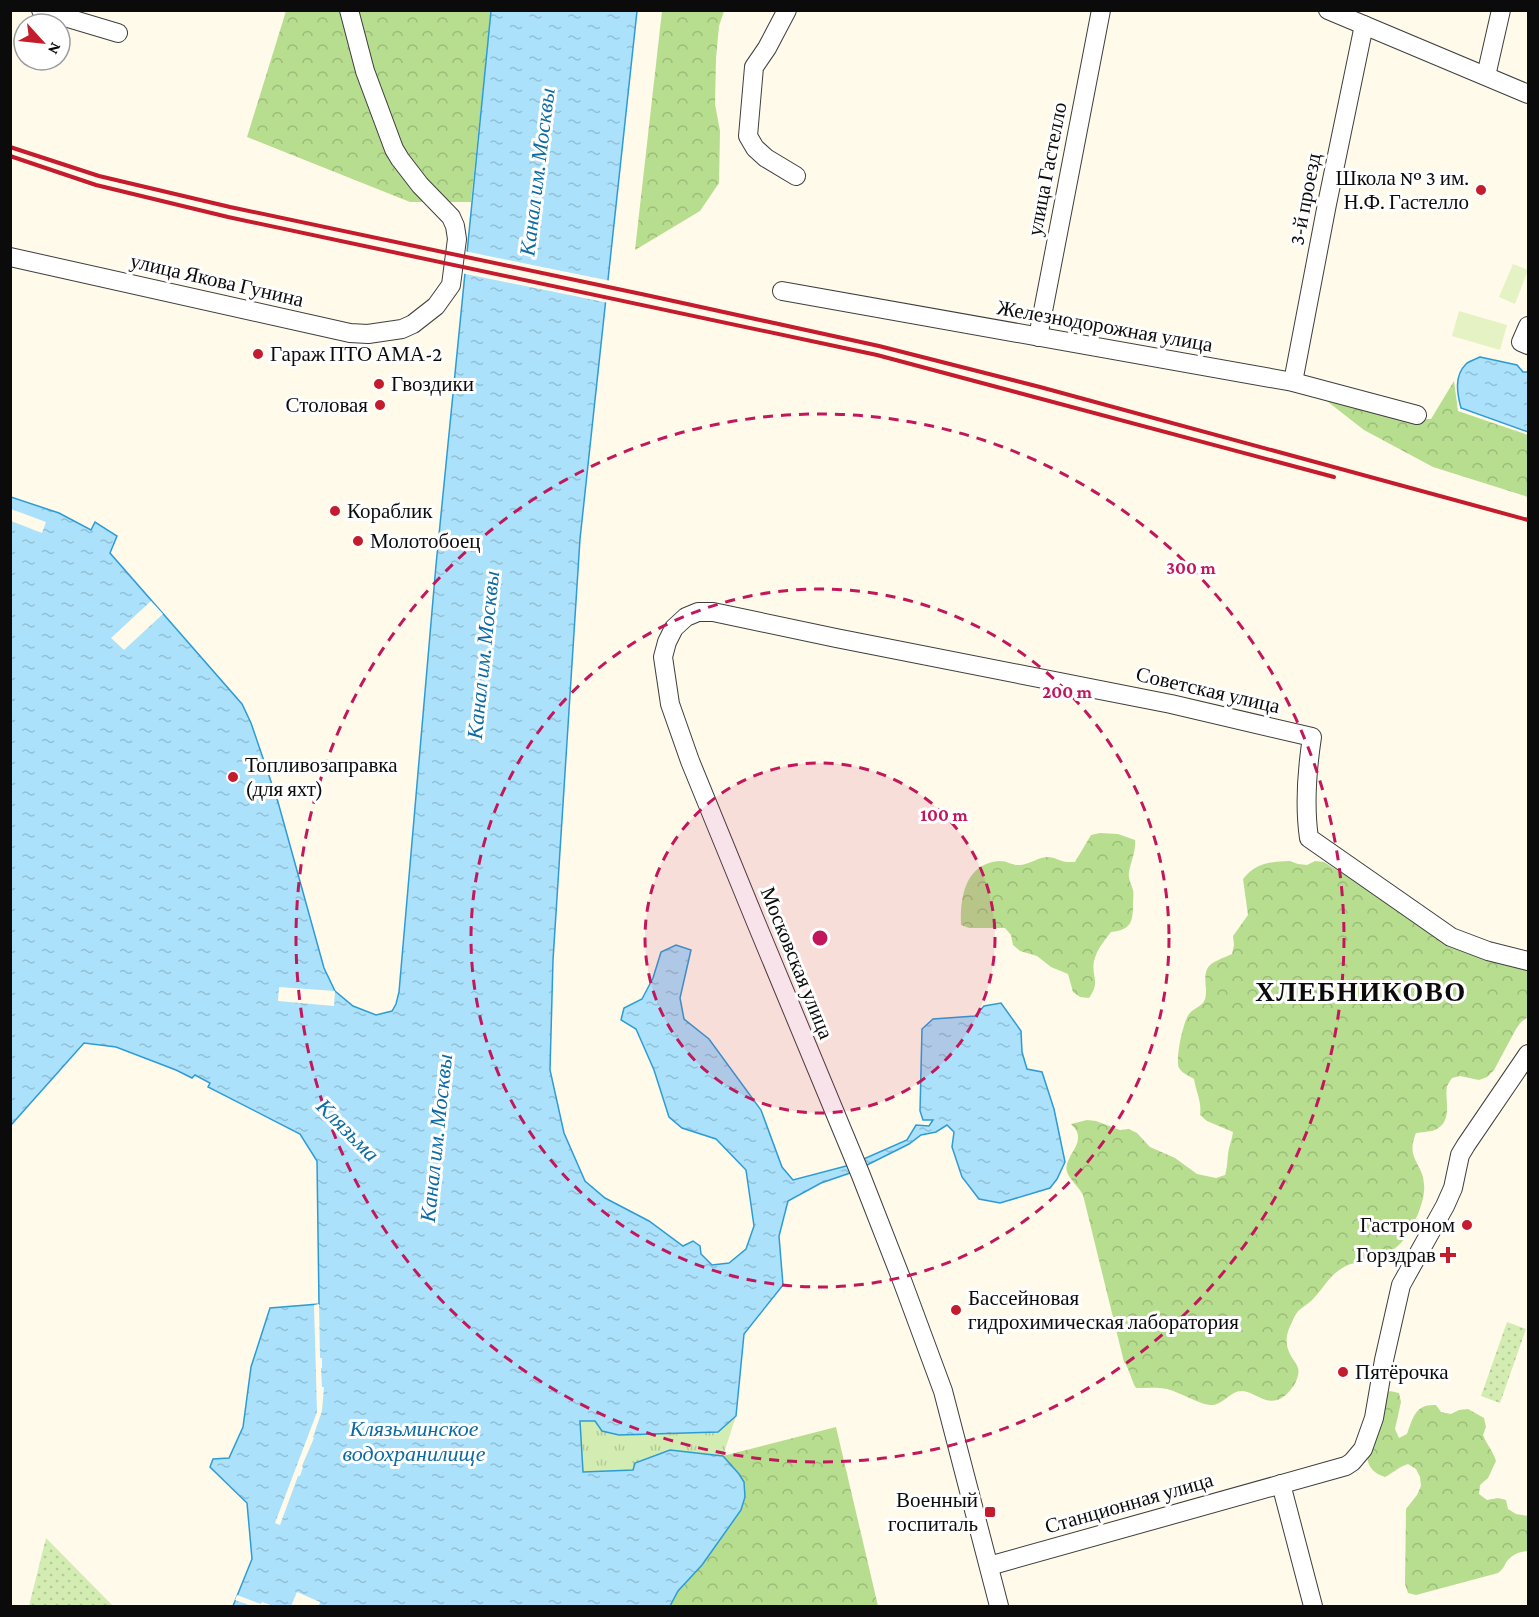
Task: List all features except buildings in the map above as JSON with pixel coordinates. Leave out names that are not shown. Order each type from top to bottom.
[{"type":"street","points":[[41,10],[118,33]]},
{"type":"street","name":"улица Якова Гунина","points":[[10,256],[350,333],[368,334],[402,329],[413,324],[436,306],[451,285],[457,239],[455,226],[451,217],[420,185],[404,164],[388,136],[365,71],[349,10]]},
{"type":"street","points":[[787,10],[754,67],[748,136],[755,148],[766,158],[796,176]]},
{"type":"street","name":"улица Гастелло","points":[[1038,337],[1101,10]]},
{"type":"street","points":[[1328,10],[1528,94]]},
{"type":"street","points":[[1486,76],[1501,10]]},
{"type":"street","name":"3-й проезд","points":[[1293,382],[1364,25]]},
{"type":"street","name":"Железнодорожная улица","points":[[782,291],[1293,382],[1418,415]]},
{"type":"street","name":"Советская улица","points":[[663,657],[674,628],[686,617],[698,612],[712,612],[1171,704],[1312,737],[1308,762],[1305,817],[1309,838],[1451,937],[1488,951],[1528,962]]},
{"type":"street","name":"Московская улица","points":[[663,657],[670,704],[690,761],[858,1168],[943,1391],[989,1566]]},
{"type":"street","name":"Станционная улица","points":[[989,1566],[1346,1466],[1352,1462],[1363,1449],[1374,1418],[1401,1285],[1445,1206],[1453,1188],[1460,1155],[1528,1054]]},
{"type":"street","points":[[1281,1484],[1313,1606]]},
{"type":"street","points":[[989,1566],[999,1606]]},
{"type":"green space","points":[[286,11],[491,11],[471,202],[410,202],[247,137]]},
{"type":"green space","points":[[662,11],[724,11],[719,26],[716,58],[715,104],[720,131],[719,183],[700,211],[635,250]]},
{"type":"green space","points":[[1513,264],[1528,270],[1515,304],[1499,297]]},
{"type":"green space","points":[[1459,311],[1507,325],[1500,350],[1452,336]]},
{"type":"green space","points":[[1454,381],[1458,411],[1528,435],[1528,497],[1433,467],[1364,430],[1314,391],[1416,419],[1431,419]]},
{"type":"green space","points":[[1118,834],[1135,840],[1129,874],[1133,892],[1133,910],[1130,924],[1123,929],[1111,932],[1097,953],[1093,966],[1095,983],[1089,998],[1080,997],[1073,992],[1068,974],[1051,967],[1037,956],[1020,951],[1013,945],[1011,935],[1005,928],[969,928],[961,925],[964,893],[972,875],[979,868],[999,861],[1021,865],[1048,857],[1075,862],[1091,835]]},
{"type":"green space","points":[[1290,861],[1307,865],[1315,861],[1324,862],[1364,887],[1528,967],[1528,1017],[1516,1029],[1494,1070],[1487,1077],[1479,1080],[1460,1076],[1452,1078],[1447,1086],[1447,1110],[1441,1126],[1433,1131],[1416,1133],[1412,1149],[1423,1177],[1423,1198],[1412,1227],[1401,1243],[1379,1258],[1350,1264],[1339,1270],[1297,1313],[1287,1335],[1287,1347],[1298,1372],[1296,1382],[1289,1391],[1273,1401],[1238,1391],[1215,1405],[1210,1405],[1167,1389],[1136,1388],[1134,1385],[1124,1362],[1083,1195],[1067,1172],[1068,1162],[1078,1137],[1077,1131],[1071,1124],[1087,1120],[1120,1130],[1129,1129],[1137,1133],[1150,1147],[1175,1158],[1197,1174],[1216,1178],[1225,1175],[1233,1132],[1207,1121],[1200,1115],[1200,1101],[1194,1079],[1179,1068],[1180,1041],[1189,1014],[1205,1000],[1207,969],[1213,963],[1232,954],[1233,936],[1248,915],[1243,879],[1259,866]]},
{"type":"green space","points":[[1507,1322],[1526,1329],[1500,1403],[1481,1396]]},
{"type":"green space","points":[[1390,1391],[1399,1393],[1401,1402],[1395,1429],[1399,1438],[1407,1434],[1416,1413],[1429,1405],[1436,1405],[1441,1412],[1451,1414],[1468,1409],[1484,1418],[1486,1427],[1483,1435],[1496,1461],[1488,1478],[1480,1485],[1479,1494],[1487,1500],[1498,1498],[1506,1500],[1508,1509],[1516,1514],[1528,1516],[1528,1551],[1512,1556],[1498,1573],[1416,1595],[1408,1593],[1405,1584],[1406,1509],[1421,1486],[1420,1477],[1416,1469],[1408,1464],[1385,1477],[1373,1470],[1367,1457],[1382,1397]]},
{"type":"green space","points":[[736,1416],[723,1456],[670,1450],[633,1470],[582,1472],[580,1421],[718,1432]]},
{"type":"green space","points":[[836,1427],[878,1606],[670,1606],[678,1591],[702,1565],[741,1510],[731,1464],[723,1456]]},
{"type":"green space","points":[[46,1538],[113,1606],[29,1606]]},
{"type":"water","name":"Клязьминское водохранилище","points":[[491,11],[637,11],[580,539],[553,960],[550,1070],[564,1133],[585,1181],[605,1198],[649,1221],[683,1246],[693,1241],[700,1246],[701,1254],[712,1265],[729,1263],[746,1249],[754,1226],[746,1170],[716,1139],[682,1128],[669,1117],[654,1070],[636,1029],[621,1020],[624,1008],[642,999],[653,978],[661,952],[676,945],[691,950],[680,998],[684,1019],[709,1039],[761,1110],[782,1167],[793,1180],[850,1165],[907,1140],[916,1125],[929,1126],[933,1120],[923,1120],[920,1111],[922,1029],[933,1019],[975,1016],[984,1006],[1001,1003],[1021,1031],[1022,1052],[1027,1069],[1042,1072],[1054,1109],[1065,1162],[1050,1188],[1000,1203],[979,1199],[962,1177],[952,1147],[954,1132],[947,1125],[936,1132],[921,1135],[909,1144],[853,1172],[821,1183],[788,1201],[779,1236],[783,1285],[744,1334],[736,1416],[718,1432],[619,1435],[602,1431],[595,1421],[580,1421],[583,1472],[633,1470],[635,1463],[670,1450],[723,1456],[744,1482],[745,1497],[741,1510],[702,1565],[678,1591],[670,1606],[233,1606],[252,1559],[247,1503],[210,1467],[213,1459],[229,1458],[243,1427],[251,1367],[270,1308],[319,1304],[317,1161],[300,1134],[208,1087],[210,1083],[195,1075],[192,1078],[116,1047],[84,1043],[11,1125],[11,497],[59,513],[91,530],[95,522],[117,536],[110,553],[242,704],[251,723],[278,802],[324,968],[335,991],[353,1006],[376,1015],[392,1011],[399,992],[436,565]]},
{"type":"water","points":[[1480,357],[1517,365],[1523,372],[1528,372],[1528,432],[1461,408],[1458,379],[1467,363]]},
{"type":"pier","points":[[464,251],[611,281],[609,303],[461,273]]},
{"type":"pier","points":[[11,509],[46,522],[42,533],[11,521]]},
{"type":"pier","points":[[151,601],[163,614],[124,650],[111,638]]},
{"type":"pier","points":[[279,987],[335,991],[334,1006],[278,1001]]},
{"type":"pier","points":[[319,1304],[320,1358],[322,1358],[322,1387],[324,1387],[322,1411],[300,1476],[298,1476],[280,1525],[275,1523],[317,1412],[314,1305]]},
{"type":"pier","points":[[297,1592],[320,1602],[319,1606],[291,1606]]},
{"type":"pier","points":[[237,1595],[274,1606],[251,1606],[235,1600]]},
{"type":"railway","points":[[10,147],[99,176],[230,207],[879,346],[1040,387],[1528,520]]},
{"type":"railway","points":[[10,156],[96,185],[228,217],[877,355],[1334,477]]},
{"type":"place","name":"Школа № 3 им. Н.Ф. Гастелло","points":[[1481,190]]},
{"type":"place","name":"Гараж ПТО АМА-2","points":[[258,354]]},
{"type":"place","name":"Гвоздики","points":[[379,384]]},
{"type":"place","name":"Столовая","points":[[380,405]]},
{"type":"place","name":"Кораблик","points":[[335,511]]},
{"type":"place","name":"Молотобоец","points":[[358,541]]},
{"type":"place","name":"Топливозаправка (для яхт)","points":[[233,777]]},
{"type":"place","name":"Гастроном","points":[[1467,1225]]},
{"type":"place","name":"Горздрав","points":[[1448,1255]]},
{"type":"place","name":"Бассейновая гидрохимическая лаборатория","points":[[956,1310]]},
{"type":"place","name":"Пятёрочка","points":[[1343,1372]]},
{"type":"place","name":"Военный госпиталь","points":[[990,1512]]},
{"type":"district","name":"ХЛЕБНИКОВО","points":[[1361,992]]},
{"type":"water label","name":"Канал им. Москвы","points":[[537,172]]},
{"type":"water label","name":"Канал им. Москвы","points":[[483,655]]},
{"type":"water label","name":"Клязьма","points":[[348,1130]]},
{"type":"water label","name":"Канал им. Москвы","points":[[436,1138]]}]
